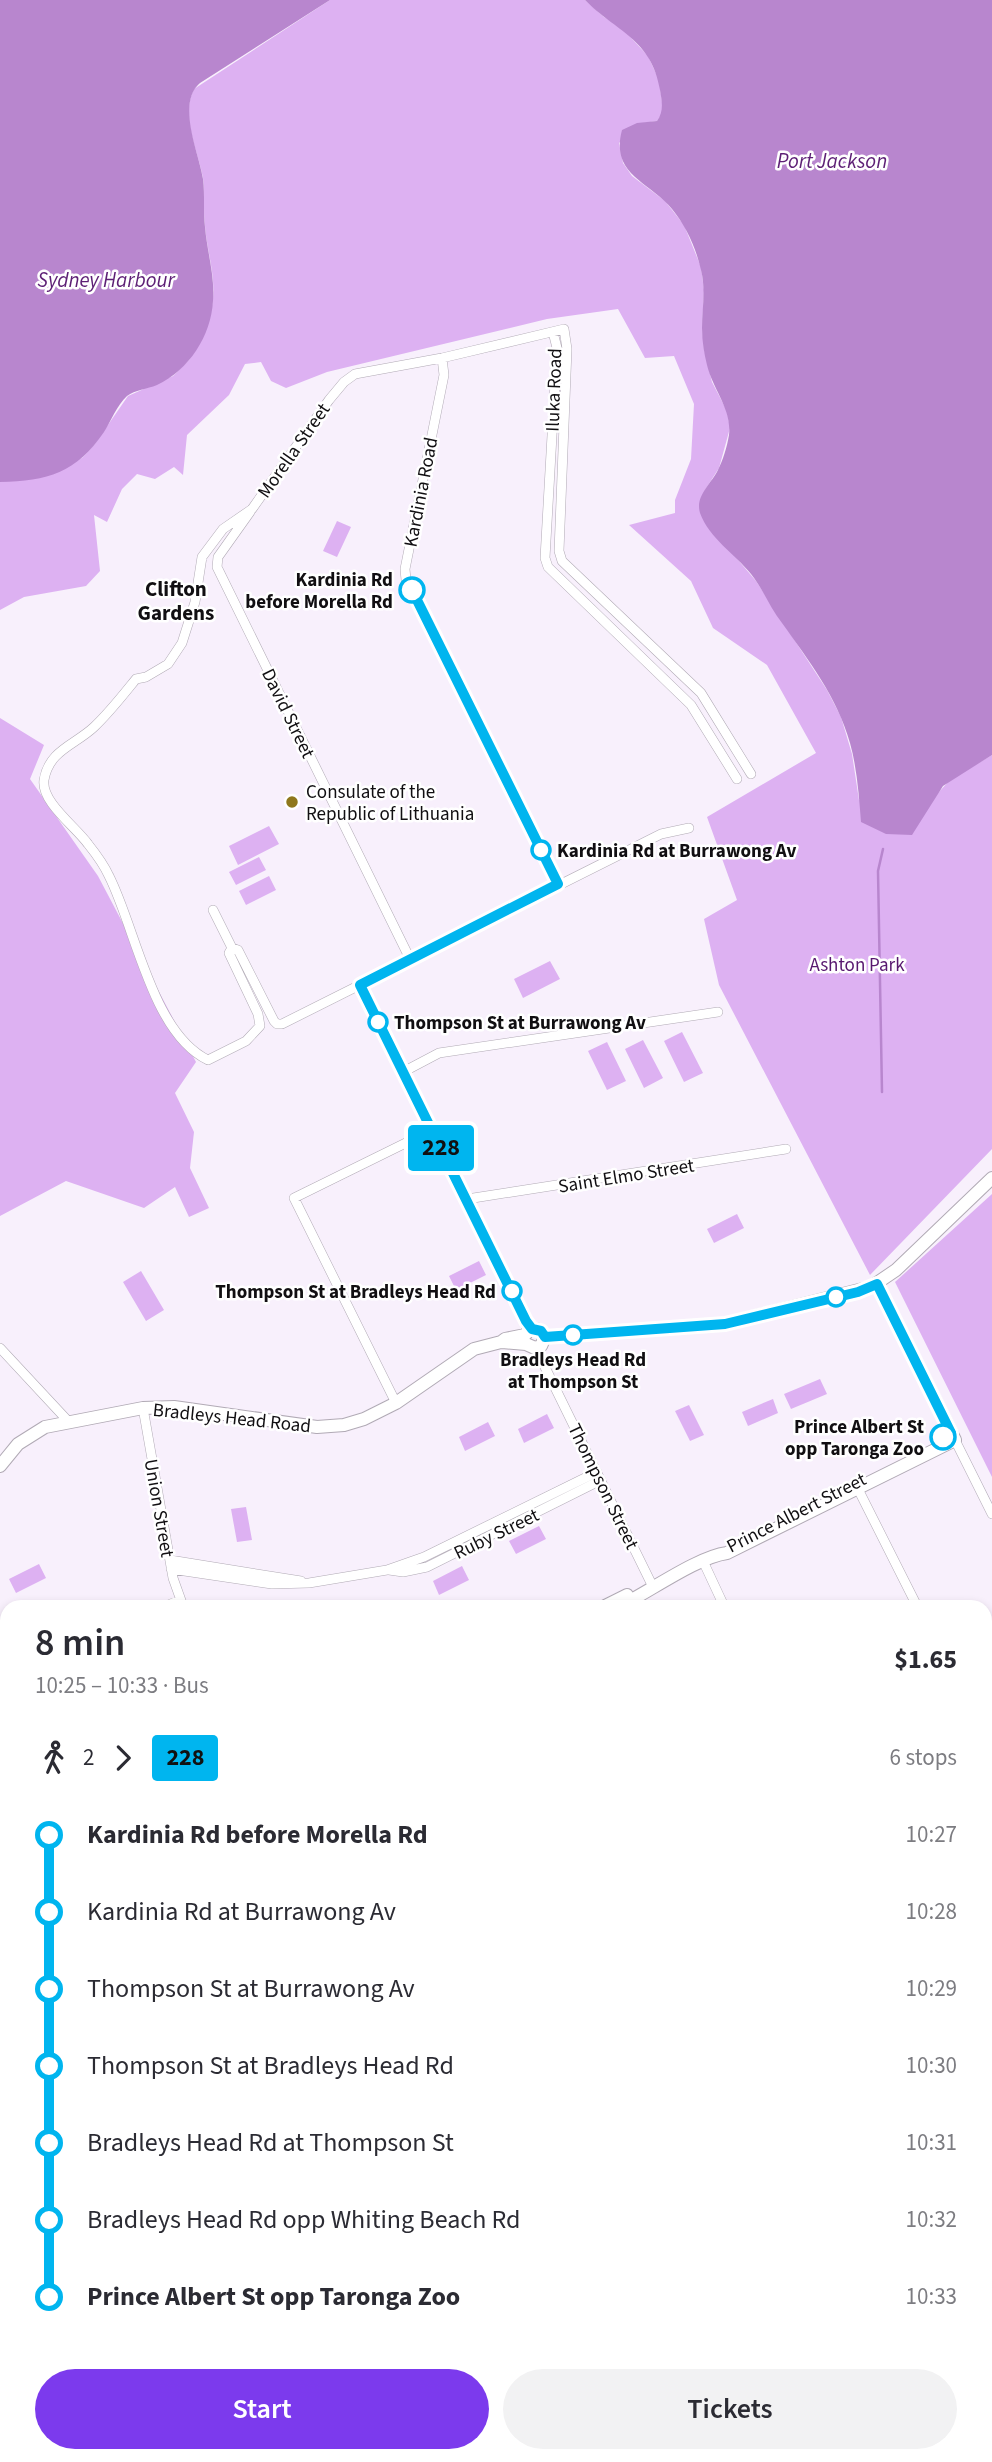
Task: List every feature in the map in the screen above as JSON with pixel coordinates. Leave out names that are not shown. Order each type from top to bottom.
[{"type":"main road","name":"Bradleys Head Road","points":[[0,1466],[18,1444],[29,1436],[45,1427],[68,1421],[143,1408],[174,1407],[325,1427],[344,1425],[364,1419],[396,1403],[474,1349],[501,1342],[725,1324],[858,1292],[877,1284],[895,1270],[992,1178]]},
{"type":"main road","points":[[877,1284],[953,1436]]},
{"type":"main road","name":"Prince Albert Street","points":[[717,1554],[727,1553],[858,1489],[953,1436]]},
{"type":"main road","name":"Prince Albert Street","points":[[632,1600],[717,1554],[724,1547],[953,1436]]},
{"type":"main road","name":"Prince Albert Street","points":[[617,1600],[644,1587],[653,1587]]},
{"type":"street","name":"Iluka Road","points":[[737,779],[691,705],[548,567],[545,558],[557,348],[553,332],[564,329],[567,349],[559,551],[562,561],[701,693],[751,774]]},
{"type":"street","name":"Morella Street","points":[[232,948],[229,953],[258,1014],[260,1026],[246,1041],[208,1060],[195,1054],[172,1030],[157,1000],[125,911],[108,873],[88,844],[47,796],[44,782],[48,766],[63,748],[93,729],[136,679],[146,677],[168,664],[184,637],[195,602],[202,557],[223,529],[253,509],[329,400],[348,379],[355,374],[442,358],[553,332]]},
{"type":"street","name":"Kardinia Road","points":[[442,358],[444,375],[405,569],[406,579],[558,884]]},
{"type":"street","name":"David Street","points":[[253,509],[218,556],[217,568],[410,959]]},
{"type":"street","points":[[213,910],[232,948],[238,950],[278,1024],[661,834],[689,828]]},
{"type":"street","name":"Thompson Street","points":[[360,985],[467,1199],[540,1357],[653,1587]]},
{"type":"street","points":[[403,1072],[439,1054],[718,1012]]},
{"type":"street","points":[[396,1403],[294,1198],[432,1130]]},
{"type":"street","name":"Saint Elmo Street","points":[[467,1199],[786,1149]]},
{"type":"street","points":[[0,1348],[68,1421]]},
{"type":"street","name":"Union Street","points":[[143,1408],[170,1564],[180,1600]]},
{"type":"street","points":[[953,1436],[992,1514]]},
{"type":"street","name":"Ruby Street","points":[[170,1564],[275,1575],[309,1583],[387,1570],[403,1572],[427,1567],[599,1476]]},
{"type":"street","points":[[858,1489],[915,1600]]},
{"type":"street","points":[[703,1562],[721,1600]]},
{"type":"green space","name":"Ashton Park","points":[[330,0],[585,0],[622,28],[648,56],[659,80],[662,114],[657,121],[637,124],[619,143],[623,163],[632,176],[665,201],[684,225],[701,267],[704,290],[704,349],[712,382],[727,411],[730,428],[719,468],[705,490],[705,521],[756,581],[827,690],[841,717],[852,754],[859,800],[921,819],[950,780],[992,755],[992,1149],[870,1275],[719,985],[704,919],[737,900],[707,817],[816,753],[767,665],[713,628],[691,581],[629,525],[675,513],[675,500],[691,459],[694,404],[674,356],[645,358],[618,309],[547,319],[327,372],[286,388],[271,381],[261,362],[245,364],[229,395],[187,435],[183,475],[174,467],[155,479],[137,474],[122,489],[107,522],[94,515],[100,571],[86,586],[24,597],[0,610],[0,482],[82,458],[128,396],[173,376],[189,360],[208,320],[212,306],[213,276],[204,220],[203,178],[189,122],[190,99],[194,89]]},
{"type":"green space","points":[[337,521],[351,527],[337,557],[323,551]]},
{"type":"green space","points":[[0,718],[44,745],[30,779],[98,876],[196,1062],[175,1093],[194,1132],[190,1168],[209,1208],[189,1217],[175,1187],[144,1208],[66,1181],[0,1216]]},
{"type":"green space","points":[[269,826],[279,844],[238,865],[229,846]]},
{"type":"green space","points":[[259,857],[266,870],[236,885],[229,872]]},
{"type":"green space","points":[[269,876],[276,890],[246,905],[239,891]]},
{"type":"green space","points":[[550,961],[560,979],[523,998],[514,979]]},
{"type":"green space","points":[[682,1032],[703,1073],[684,1082],[664,1041]]},
{"type":"green space","points":[[643,1040],[663,1078],[644,1088],[625,1049]]},
{"type":"green space","points":[[607,1042],[626,1081],[607,1090],[588,1051]]},
{"type":"green space","points":[[992,1194],[992,1477],[895,1282]]},
{"type":"green space","points":[[737,1214],[744,1228],[714,1243],[707,1229]]},
{"type":"green space","points":[[479,1261],[486,1275],[456,1290],[449,1276]]},
{"type":"green space","points":[[141,1271],[164,1310],[146,1321],[123,1282]]},
{"type":"green space","points":[[820,1379],[827,1394],[791,1409],[784,1394]]},
{"type":"green space","points":[[773,1399],[778,1413],[748,1426],[742,1412]]},
{"type":"green space","points":[[689,1405],[704,1435],[690,1441],[675,1411]]},
{"type":"green space","points":[[547,1414],[554,1428],[524,1443],[518,1429]]},
{"type":"green space","points":[[488,1422],[495,1436],[465,1451],[459,1437]]},
{"type":"green space","points":[[246,1507],[252,1540],[237,1542],[231,1509]]},
{"type":"green space","points":[[539,1526],[546,1539],[516,1554],[509,1541]]},
{"type":"green space","points":[[39,1564],[46,1578],[16,1593],[9,1579]]},
{"type":"green space","points":[[462,1566],[469,1580],[439,1595],[433,1581]]},
{"type":"water","name":"Sydney Harbour","points":[[0,0],[330,0],[200,83],[193,92],[189,115],[203,179],[204,221],[213,292],[208,327],[196,350],[169,379],[127,396],[93,446],[71,466],[47,477],[0,482]]},
{"type":"water","name":"Port Jackson","points":[[585,0],[992,0],[992,755],[943,786],[912,835],[886,834],[861,822],[852,753],[838,710],[755,580],[716,538],[700,513],[702,496],[723,458],[729,426],[704,351],[701,270],[690,238],[677,216],[663,199],[634,176],[622,157],[622,130],[637,123],[657,121],[661,114],[656,73],[641,47]]},
{"type":"waterway","points":[[882,1092],[878,871],[883,849]]},
{"type":"bus line","name":"228","points":[[412,590],[558,884],[360,985],[526,1321],[532,1329],[539,1329],[545,1337],[725,1324],[858,1292],[877,1284],[951,1433],[943,1437]]},
{"type":"place","name":"Kardinia Rd before Morella Rd","points":[[412,590]]},
{"type":"place","name":"Consulate of the Republic of Lithuania","points":[[292,802]]},
{"type":"place","name":"Kardinia Rd at Burrawong Av","points":[[541,850]]},
{"type":"place","name":"Thompson St at Burrawong Av","points":[[378,1022]]},
{"type":"place","name":"Thompson St at Bradleys Head Rd","points":[[512,1291]]},
{"type":"place","name":"Bradleys Head Rd at Thompson St","points":[[573,1335]]},
{"type":"place","name":"Prince Albert St opp Taronga Zoo","points":[[943,1437]]},
{"type":"district","name":"Clifton Gardens","points":[[176,601]]}]
